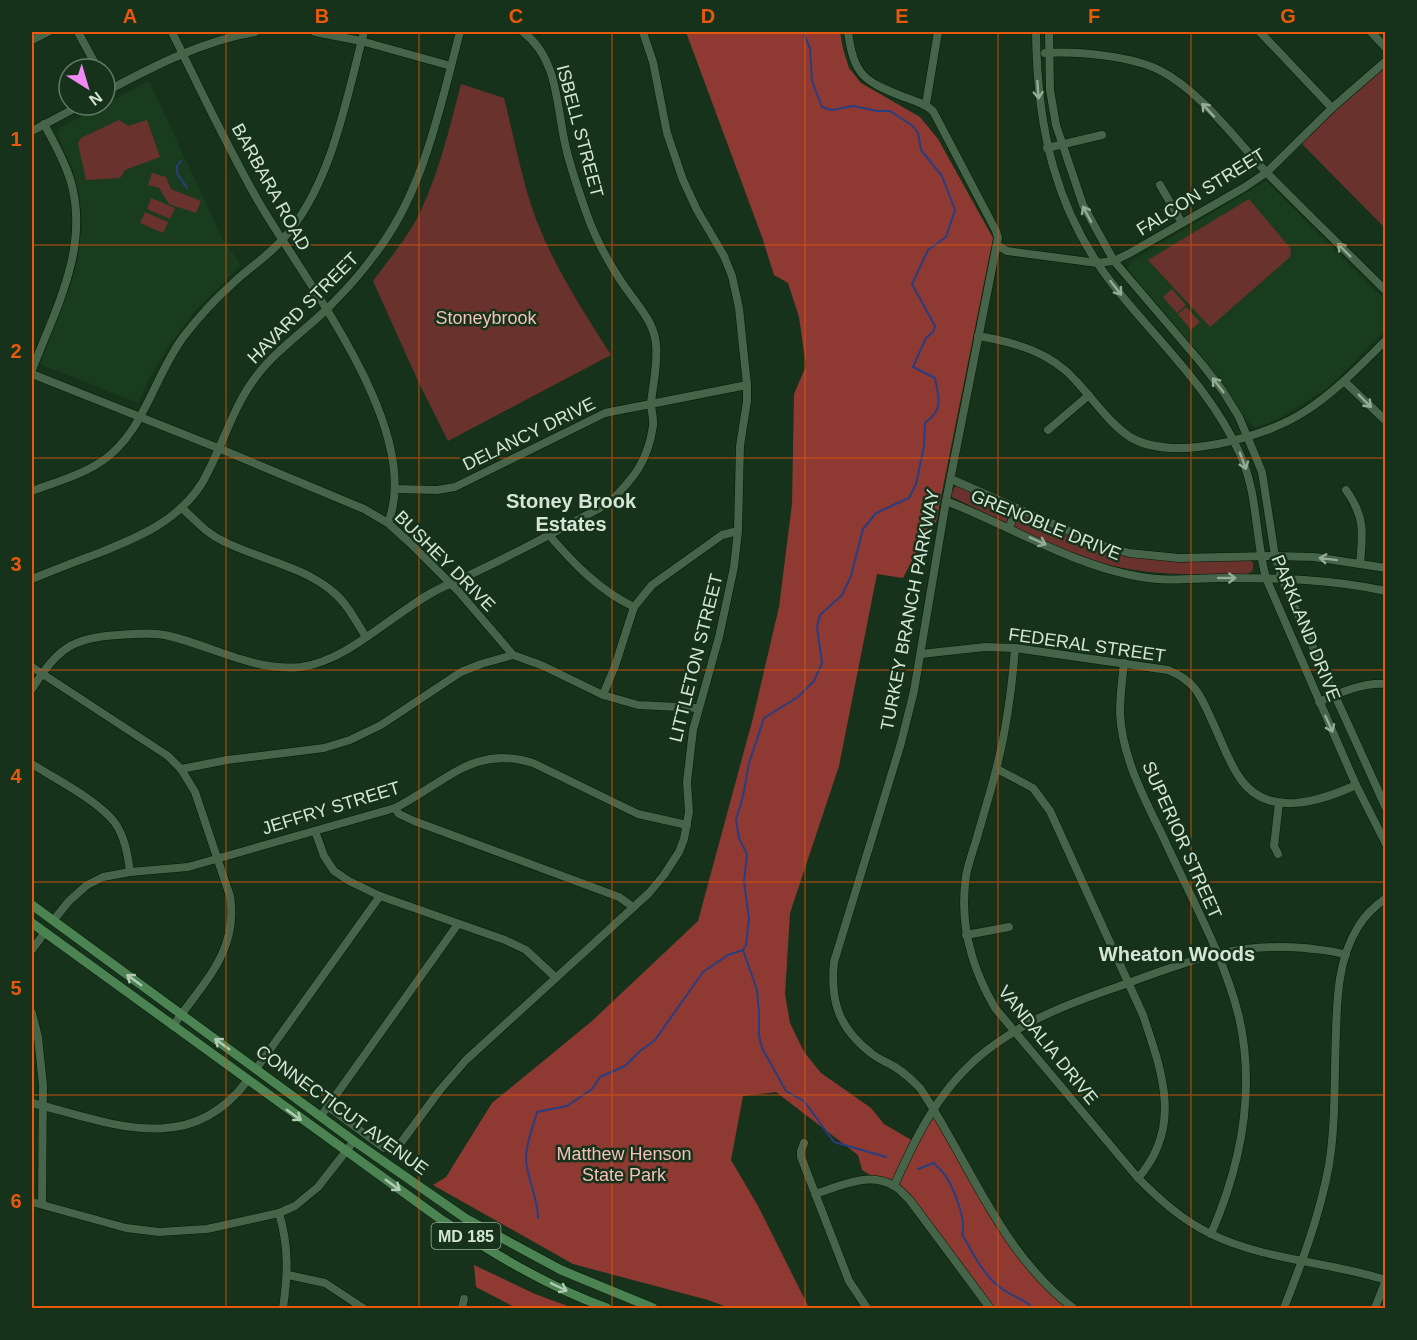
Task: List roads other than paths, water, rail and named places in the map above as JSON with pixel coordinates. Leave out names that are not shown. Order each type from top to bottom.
[{"type":"main road","name":"CONNECTICUT AVENUE","points":[[32,905],[354,1141],[465,1218],[503,1240],[600,1288],[653,1308]]},
{"type":"main road","name":"CONNECTICUT AVENUE","points":[[32,923],[439,1218],[482,1246],[596,1305],[607,1308]]},
{"type":"street","points":[[32,40],[48,32]]},
{"type":"street","points":[[78,32],[92,57]]},
{"type":"street","name":"BARBARA ROAD","points":[[172,32],[256,197],[282,241],[328,308],[385,424],[393,456],[395,489],[393,511],[388,523]]},
{"type":"street","points":[[117,83],[172,58],[235,35],[255,32]]},
{"type":"street","points":[[315,32],[361,41],[451,66]]},
{"type":"street","points":[[32,491],[99,463],[120,446],[141,417],[166,364],[198,319],[230,286],[282,241],[308,204],[327,165],[364,32]]},
{"type":"street","name":"HAVARD STREET","points":[[32,579],[141,536],[182,508],[203,481],[236,407],[255,378],[277,353],[328,308],[372,259],[408,202],[426,158],[460,32]]},
{"type":"street","name":"ISBELL STREET","points":[[32,689],[41,673],[63,650],[81,640],[100,635],[145,633],[167,635],[275,667],[301,667],[321,662],[341,653],[443,588],[609,502],[639,470],[648,450],[653,423],[651,403],[654,393],[656,352],[653,331],[618,277],[587,214],[566,149],[551,69],[543,52],[523,32]]},
{"type":"street","name":"LITTLETON STREET","points":[[327,1106],[384,1148],[397,1146],[466,1060],[649,893],[680,852],[689,812],[688,756],[698,708],[724,617],[738,531],[740,446],[747,401],[747,385],[739,308],[732,276],[724,256],[697,210],[683,180],[667,134],[653,62],[643,32]]},
{"type":"street","points":[[848,32],[851,54],[856,68],[865,78],[926,105],[938,32]]},
{"type":"street","name":"PARKLAND DRIVE","points":[[1036,32],[1038,97],[1047,148],[1062,194],[1078,232],[1117,290],[1200,387],[1233,440],[1248,474],[1260,556],[1266,578],[1356,785],[1386,844]]},
{"type":"street","name":"PARKLAND DRIVE","points":[[1049,32],[1050,90],[1062,145],[1083,206],[1113,261],[1216,382],[1239,417],[1262,472],[1275,556],[1282,579],[1386,807]]},
{"type":"street","points":[[1260,32],[1332,108]]},
{"type":"street","points":[[1371,32],[1386,48]]},
{"type":"street","points":[[1036,54],[1120,58],[1147,64],[1163,72],[1191,92],[1386,291]]},
{"type":"street","name":"FALCON STREET","points":[[997,245],[1007,251],[1097,262],[1113,261],[1267,172],[1332,108],[1386,61]]},
{"type":"street","name":"TURKEY BRANCH PARKWAY","points":[[926,105],[940,122],[996,231],[997,245],[946,501],[914,692],[901,743],[834,963],[832,980],[838,1013],[846,1027],[872,1054],[907,1076],[920,1088],[1010,1243],[1043,1282],[1073,1308]]},
{"type":"street","points":[[32,131],[58,117]]},
{"type":"street","points":[[32,372],[67,280],[75,248],[76,211],[71,180],[62,157],[44,124]]},
{"type":"street","points":[[1047,148],[1102,135]]},
{"type":"street","points":[[1160,184],[1182,223]]},
{"type":"street","points":[[978,336],[1007,341],[1044,356],[1074,378],[1120,429],[1144,444],[1164,448],[1194,448],[1233,440],[1278,426],[1304,413],[1344,381],[1386,340]]},
{"type":"street","name":"BUSHEY DRIVE","points":[[32,372],[344,499],[388,523],[451,585],[513,655],[541,665],[603,695],[638,705],[698,708]]},
{"type":"street","points":[[1344,381],[1386,421]]},
{"type":"street","name":"DELANCY DRIVE","points":[[395,489],[437,490],[455,487],[604,413],[747,385]]},
{"type":"street","points":[[1048,430],[1089,395]]},
{"type":"street","name":"GRENOBLE DRIVE","points":[[951,478],[1101,545],[1129,552],[1179,558],[1314,557],[1386,568]]},
{"type":"street","points":[[1346,490],[1361,518],[1363,532],[1360,563]]},
{"type":"street","name":"GRENOBLE DRIVE","points":[[946,501],[1090,563],[1141,577],[1322,580],[1386,591]]},
{"type":"street","points":[[182,508],[197,524],[225,542],[307,576],[327,587],[342,602],[366,637]]},
{"type":"street","points":[[1009,528],[1017,508]]},
{"type":"street","points":[[603,695],[634,607],[652,585],[722,535],[738,531]]},
{"type":"street","points":[[549,535],[606,592],[634,607]]},
{"type":"street","name":"FEDERAL STREET","points":[[921,654],[985,647],[1015,648],[1168,670],[1188,681],[1200,694],[1242,781],[1259,796],[1280,803],[1299,803],[1332,796],[1356,785]]},
{"type":"street","name":"VANDALIA DRIVE","points":[[1015,648],[1011,702],[997,769],[966,874],[964,902],[966,935],[971,958],[982,987],[995,1008],[1138,1178],[1163,1203],[1187,1221],[1211,1234],[1260,1252],[1353,1270],[1386,1280]]},
{"type":"street","points":[[181,769],[227,760],[324,748],[350,740],[381,725],[462,672],[513,655]]},
{"type":"street","name":"SUPERIOR STREET","points":[[1124,663],[1120,714],[1128,758],[1217,954],[1239,1019],[1245,1059],[1244,1128],[1239,1158],[1225,1202],[1211,1234]]},
{"type":"street","points":[[32,667],[168,756],[181,769],[195,792],[230,896],[233,913],[226,950],[173,1026]]},
{"type":"street","points":[[1319,702],[1352,688],[1386,684]]},
{"type":"street","name":"JEFFRY STREET","points":[[53,921],[69,901],[87,885],[103,877],[130,872],[172,870],[395,808],[416,798],[472,762],[502,758],[533,763],[638,814],[687,825]]},
{"type":"street","points":[[32,764],[92,803],[116,824],[124,842],[130,872]]},
{"type":"street","points":[[997,769],[1033,788],[1050,811],[1128,982],[1152,1043],[1166,1104],[1165,1122],[1159,1147],[1152,1162],[1138,1178]]},
{"type":"street","points":[[1278,854],[1274,846],[1280,803]]},
{"type":"street","points":[[395,808],[399,814],[414,821],[619,897],[633,907]]},
{"type":"street","points":[[315,831],[324,856],[334,871],[348,881],[380,896],[505,940],[526,950],[555,977]]},
{"type":"street","points":[[256,1069],[380,896]]},
{"type":"street","points":[[1284,1308],[1317,1217],[1329,1165],[1337,1003],[1346,955],[1357,928],[1372,909],[1386,897]]},
{"type":"street","points":[[321,1116],[458,924]]},
{"type":"street","points":[[966,935],[1009,927]]},
{"type":"street","points":[[32,950],[45,932]]},
{"type":"street","points":[[894,1186],[933,1108],[974,1061],[1014,1031],[1059,1008],[1192,960],[1217,954],[1279,946],[1333,951],[1346,955]]},
{"type":"street","points":[[32,1012],[38,1038],[44,1106],[42,1204]]},
{"type":"street","points":[[32,1103],[122,1126],[158,1130],[191,1123],[202,1118],[222,1106],[239,1092],[247,1081]]},
{"type":"street","points":[[32,1202],[126,1228],[159,1232],[207,1229],[279,1213],[308,1196],[354,1141]]},
{"type":"street","points":[[804,1143],[801,1156],[814,1194],[849,1281],[867,1308]]},
{"type":"street","points":[[814,1194],[862,1179],[880,1181],[894,1186],[909,1199],[990,1308]]},
{"type":"street","points":[[279,1213],[286,1244],[288,1275],[283,1308]]},
{"type":"street","points":[[288,1275],[325,1283],[363,1308]]},
{"type":"street","points":[[1375,1308],[1386,1280]]},
{"type":"street","points":[[462,1308],[464,1299]]},
{"type":"waterway","points":[[538,1218],[526,1158],[528,1141],[537,1112],[567,1106],[592,1089],[600,1077],[625,1066],[655,1040],[703,972],[728,955],[743,950],[746,945],[749,919],[744,881],[747,854],[739,838],[736,820],[749,763],[764,718],[798,697],[814,681],[822,663],[817,627],[820,615],[842,595],[851,576],[863,529],[876,513],[909,498],[916,484],[924,446],[925,423],[938,408],[939,398],[935,378],[913,367],[926,338],[933,332],[935,326],[912,284],[928,250],[946,237],[955,210],[942,176],[921,150],[918,133],[913,126],[890,111],[853,106],[832,110],[822,107],[812,81],[810,48],[803,32]]},
{"type":"waterway","points":[[181,161],[177,166],[177,173],[187,188]]},
{"type":"waterway","points":[[743,950],[757,990],[759,1036],[762,1048],[786,1091],[804,1101],[834,1142],[886,1157]]},
{"type":"waterway","points":[[918,1169],[934,1163],[942,1171],[958,1203],[963,1221],[962,1234],[979,1263],[995,1283],[1033,1308]]},
{"type":"district","name":"Stoney Brook Estates","points":[[571,512]]},
{"type":"district","name":"Wheaton Woods","points":[[1177,954]]},
{"type":"park label","name":"Stoneybrook","points":[[486,318]]},
{"type":"park label","name":"Matthew Henson State Park","points":[[624,1164]]}]
